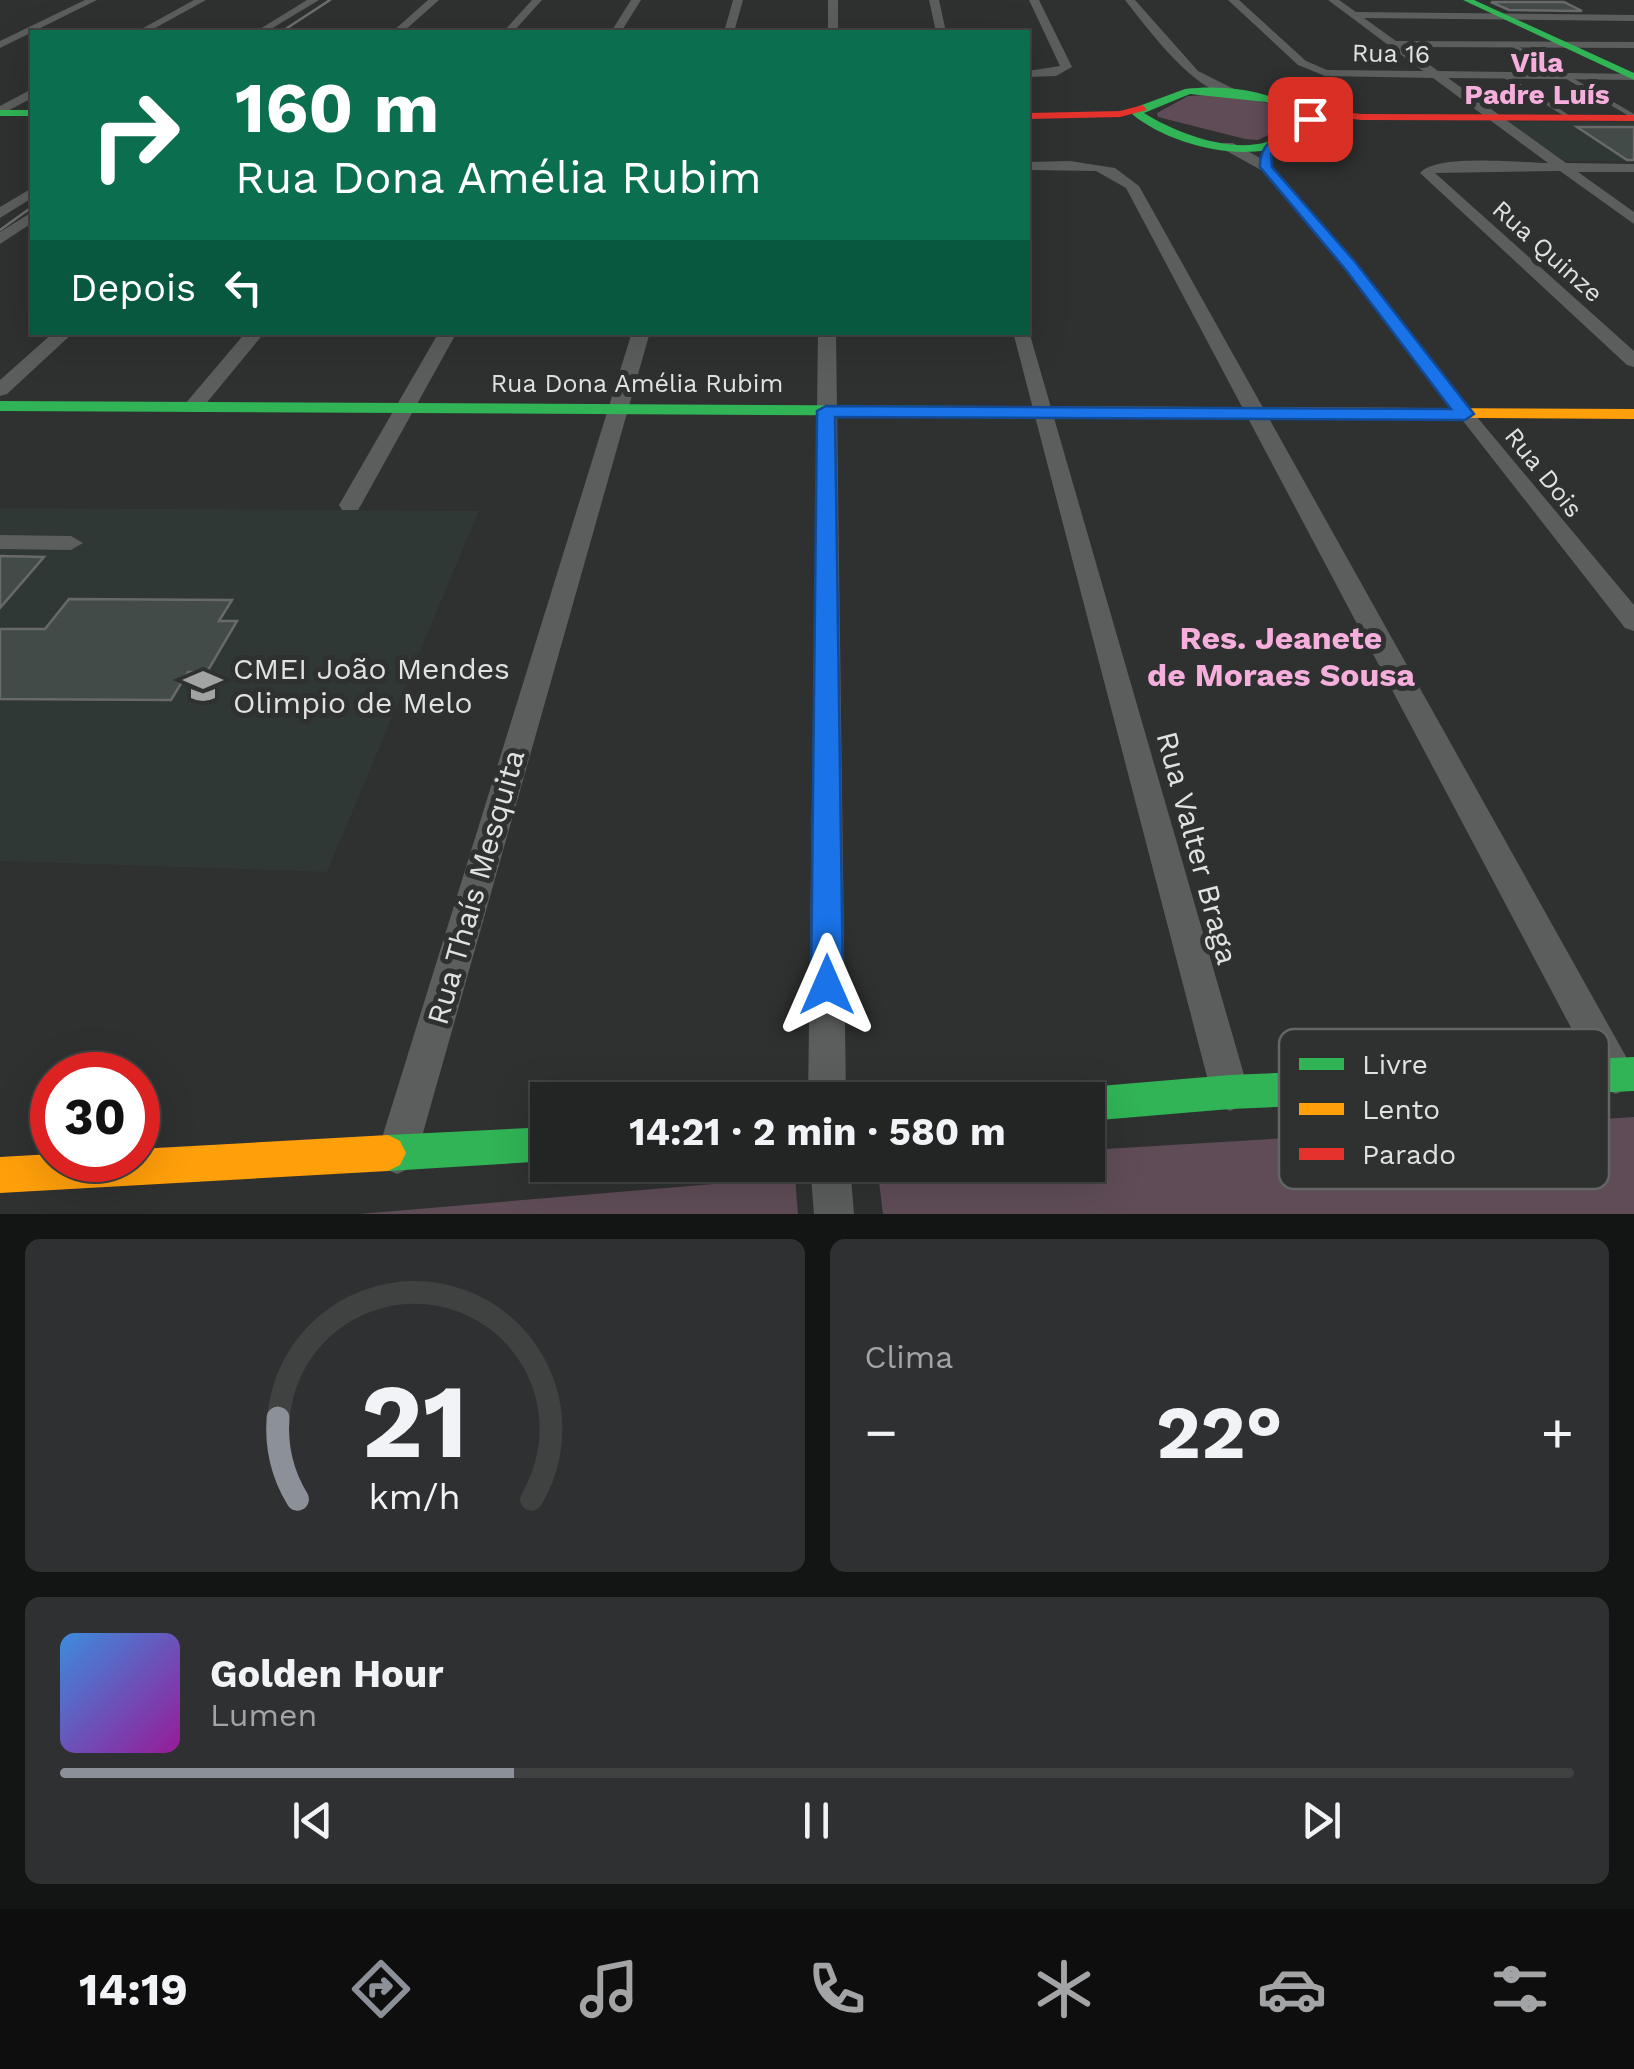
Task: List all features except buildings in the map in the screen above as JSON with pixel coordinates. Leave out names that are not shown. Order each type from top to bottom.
[{"type":"street","points":[[36,30],[92,0]]},
{"type":"street","points":[[145,30],[201,0]]},
{"type":"street","points":[[263,30],[314,0]]},
{"type":"street","points":[[399,30],[434,0]]},
{"type":"street","points":[[510,30],[537,0]]},
{"type":"street","points":[[617,30],[636,0]]},
{"type":"street","points":[[730,30],[738,0]]},
{"type":"street","points":[[832,30],[833,0]]},
{"type":"street","points":[[934,0],[942,30]]},
{"type":"street","points":[[1030,74],[1056,73],[1066,68],[1034,0]]},
{"type":"street","points":[[1130,0],[1187,66],[1206,82],[1234,94],[1298,110],[1361,118],[1634,118]]},
{"type":"street","name":"Rua 16","points":[[1234,0],[1314,70],[1436,77],[1634,77]]},
{"type":"street","points":[[1324,0],[1352,0]]},
{"type":"street","points":[[1333,0],[1634,219]]},
{"type":"street","points":[[1448,0],[1502,8],[1564,44],[1634,77]]},
{"type":"street","points":[[1352,15],[1502,8],[1634,18]]},
{"type":"street","points":[[0,35],[27,35]]},
{"type":"street","points":[[0,45],[27,35]]},
{"type":"street","points":[[1390,44],[1634,46]]},
{"type":"street","points":[[1180,93],[1192,79],[1187,66]]},
{"type":"street","points":[[1030,116],[1120,114],[1180,93],[1234,94]]},
{"type":"street","points":[[0,112],[30,94]]},
{"type":"street","points":[[1143,108],[1138,114],[1141,120],[1269,156],[1289,132],[1310,124],[1298,110]]},
{"type":"street","points":[[0,112],[30,113]]},
{"type":"street","name":"Rua Dois","points":[[1269,156],[1465,414],[1634,622]]},
{"type":"street","points":[[1030,166],[1094,166],[1122,174],[1188,282],[1599,1029]]},
{"type":"street","points":[[1562,167],[1634,168]]},
{"type":"street","name":"Rua Quinze","points":[[1562,167],[1428,170],[1429,178],[1634,361]]},
{"type":"street","points":[[0,214],[30,193]]},
{"type":"street","points":[[0,239],[30,217]]},
{"type":"street","points":[[0,390],[61,335]]},
{"type":"street","points":[[192,408],[253,335]]},
{"type":"street","points":[[350,505],[446,335]]},
{"type":"street","name":"Rua Thaís Mesquita","points":[[397,1154],[639,335]]},
{"type":"street","points":[[827,335],[827,1082]]},
{"type":"street","name":"Rua Valter Braga","points":[[1023,335],[1230,1092]]},
{"type":"street","name":"Rua Dona Amélia Rubim","points":[[0,406],[1634,414]]},
{"type":"street","points":[[0,542],[71,542]]},
{"type":"street","points":[[1609,1046],[1625,1075]]},
{"type":"street","points":[[1105,1103],[1279,1090]]},
{"type":"street","points":[[0,1175],[530,1145]]},
{"type":"street","points":[[831,1182],[834,1214]]},
{"type":"lane","points":[[1512,44],[1634,118]]},
{"type":"lane","points":[[1506,76],[1569,117]]},
{"type":"shaded area","points":[[1188,96],[1263,102],[1293,117],[1293,123],[1258,140],[1158,117],[1157,113]]},
{"type":"shaded area","points":[[1507,122],[1634,122],[1634,161],[1563,161]]},
{"type":"shaded area","name":"CMEI João Mendes Olimpio de Melo","points":[[0,508],[479,511],[327,872],[0,861]]},
{"type":"shaded area","points":[[1634,1117],[1634,1214],[883,1214],[879,1182],[1105,1182],[1105,1149],[1279,1138],[1279,1189],[1609,1189],[1609,1119]]},
{"type":"shaded area","points":[[736,1182],[795,1182],[798,1214],[359,1214]]},
{"type":"tram line","points":[[284,30],[330,0]]},
{"type":"tram line","points":[[0,230],[30,208]]},
{"type":"traffic: fast","points":[[1467,0],[1634,77]]},
{"type":"traffic: fast","points":[[1189,91],[1236,93],[1270,100],[1309,124],[1273,144],[1237,148],[1182,135],[1138,114],[1143,108],[1189,91]]},
{"type":"traffic: fast","points":[[0,113],[30,113]]},
{"type":"traffic: fast","points":[[0,406],[980,411]]},
{"type":"traffic: fast","points":[[1609,1075],[1634,1074]]},
{"type":"traffic: fast","points":[[1105,1103],[1279,1090]]},
{"type":"traffic: fast","points":[[388,1153],[530,1145]]},
{"type":"traffic: slow","points":[[980,411],[1634,414]]},
{"type":"traffic: slow","points":[[0,1175],[388,1153]]},
{"type":"traffic: jam","points":[[1030,116],[1120,114],[1143,108]]},
{"type":"traffic: jam","points":[[1298,110],[1361,117],[1634,118]]},
{"type":"place","name":"CMEI João Mendes Olimpio de Melo","points":[[203,686]]},
{"type":"district","name":"Vila Padre Luís","points":[[1537,78]]},
{"type":"district","name":"Res. Jeanete de Moraes Sousa","points":[[1281,656]]},
{"type":"route","points":[[827,985],[826,411],[1465,414],[1351,266],[1266,167],[1265,154],[1272,145],[1289,132],[1310,124],[1310,119]]}]
